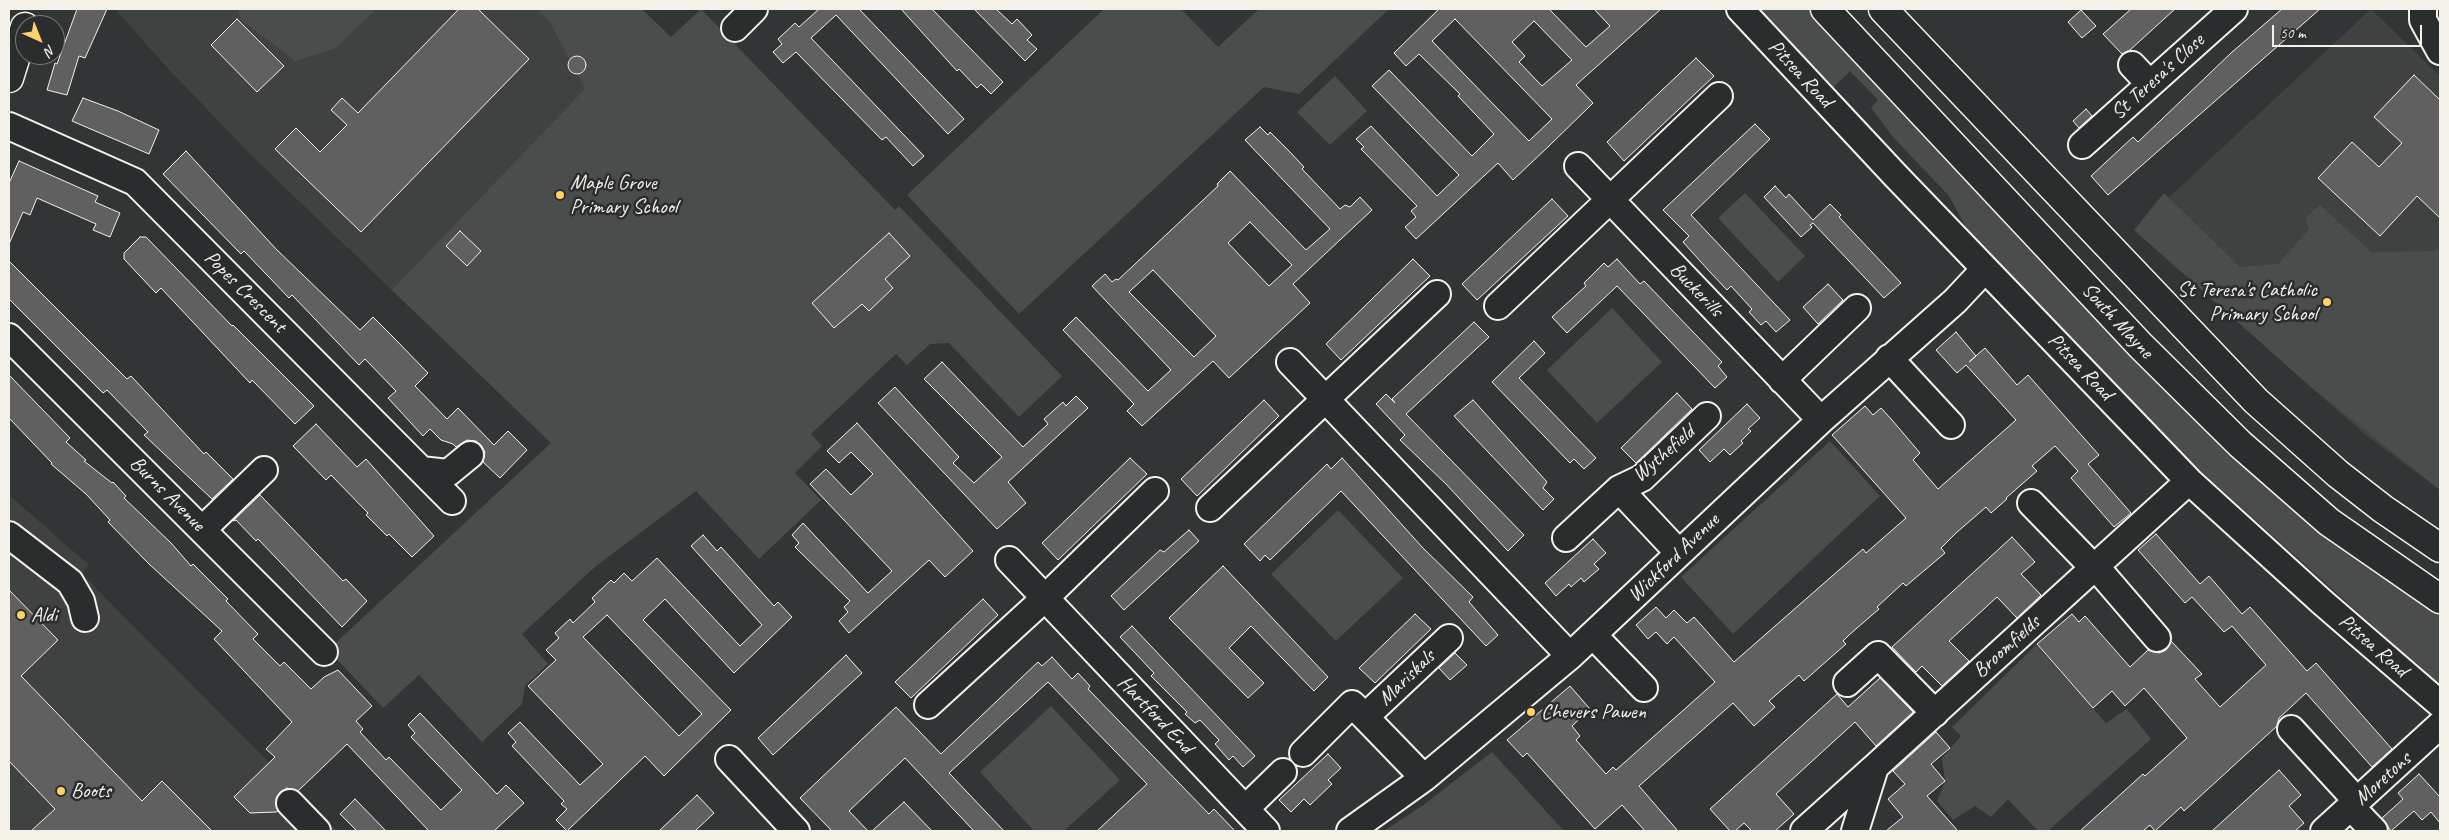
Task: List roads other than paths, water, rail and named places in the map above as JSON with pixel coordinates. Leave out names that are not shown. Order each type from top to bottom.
[{"type":"main road","name":"South Mayne","points":[[1825,9],[2140,345],[2240,444],[2329,522],[2440,599]]},
{"type":"main road","points":[[1883,9],[2256,401],[2338,474],[2383,509],[2440,548]]},
{"type":"main road","points":[[9,78],[15,58]]},
{"type":"street","points":[[735,28],[754,9]]},
{"type":"street","name":"Pitsea Road","points":[[1740,9],[2188,481],[2322,602],[2440,704]]},
{"type":"street","name":"St Teresa's Close","points":[[2082,145],[2174,65],[2234,9]]},
{"type":"street","points":[[2423,9],[2423,20],[2440,51]]},
{"type":"street","points":[[2132,65],[2150,84]]},
{"type":"street","points":[[1498,306],[1719,96]]},
{"type":"street","name":"Popes Crescent","points":[[9,126],[136,182],[452,501]]},
{"type":"street","name":"Buckerills","points":[[1578,166],[1821,420]]},
{"type":"street","name":"Wickford Avenue","points":[[1350,831],[1424,778],[1570,656],[1821,420],[1955,301],[1986,269]]},
{"type":"street","points":[[1210,508],[1437,294]]},
{"type":"street","points":[[1782,380],[1857,308]]},
{"type":"street","name":"Burns Avenue","points":[[9,337],[324,652]]},
{"type":"street","points":[[1889,358],[1951,425]]},
{"type":"street","points":[[1290,362],[1570,656]]},
{"type":"street","name":"Wythefield","points":[[1566,538],[1620,489],[1642,478],[1707,416]]},
{"type":"street","points":[[422,470],[448,473],[470,455]]},
{"type":"street","points":[[204,530],[264,470]]},
{"type":"street","name":"Broomfields","points":[[1804,831],[2095,568],[2188,481]]},
{"type":"street","name":"Wythefield","points":[[1620,489],[1679,553]]},
{"type":"street","points":[[928,705],[1045,598],[1155,491]]},
{"type":"street","points":[[2031,503],[2095,568],[2157,638]]},
{"type":"street","points":[[9,535],[70,582],[81,601],[85,618]]},
{"type":"street","name":"Hartford End","points":[[1010,560],[1266,831]]},
{"type":"street","points":[[1593,635],[1644,688]]},
{"type":"street","name":"Mariskals","points":[[1365,717],[1449,638]]},
{"type":"street","points":[[1847,683],[1878,655],[1935,713]]},
{"type":"street","name":"Mariskals","points":[[1303,752],[1352,704],[1424,778]]},
{"type":"street","name":"Moretons","points":[[2324,831],[2440,725]]},
{"type":"street","points":[[2291,729],[2354,804],[2374,831]]},
{"type":"street","points":[[729,760],[796,831]]},
{"type":"street","points":[[1855,831],[1874,767]]},
{"type":"street","points":[[1245,809],[1282,772]]},
{"type":"street","points":[[290,803],[317,831]]},
{"type":"place","name":"Maple Grove Primary School","points":[[560,195]]},
{"type":"place","name":"St Teresa's Catholic Primary School","points":[[2327,302]]},
{"type":"place","name":"Aldi","points":[[21,615]]},
{"type":"place","name":"Chevers Pawen","points":[[1531,712]]},
{"type":"place","name":"Boots","points":[[61,791]]}]
